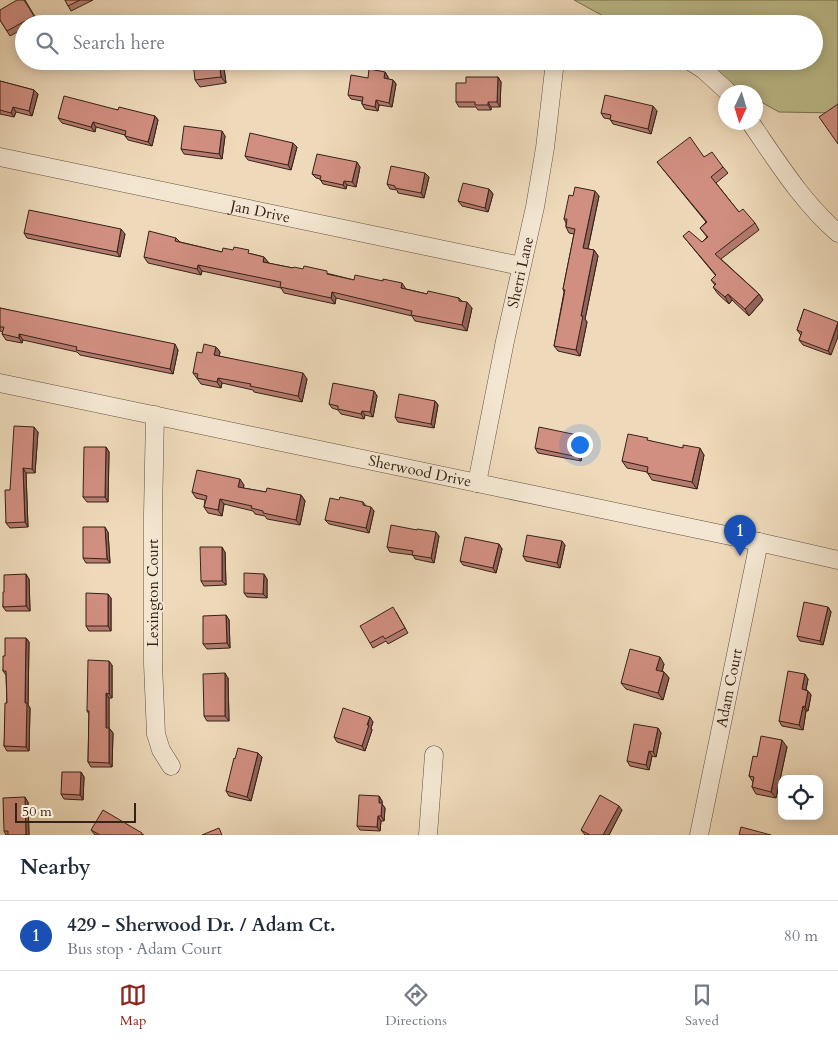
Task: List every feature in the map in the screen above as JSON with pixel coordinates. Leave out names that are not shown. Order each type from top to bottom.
[{"type":"street","name":"Sherri Lane","points":[[477,483],[521,266],[535,207],[545,148],[554,70]]},
{"type":"street","points":[[704,70],[720,85]]},
{"type":"street","points":[[756,130],[804,198],[820,217],[838,233]]},
{"type":"street","name":"Jan Drive","points":[[0,157],[521,266]]},
{"type":"street","name":"Sherwood Drive","points":[[0,383],[838,560]]},
{"type":"street","name":"Lexington Court","points":[[155,415],[152,514],[153,664],[156,734],[161,750],[171,766]]},
{"type":"street","name":"Adam Court","points":[[699,835],[759,542]]},
{"type":"street","points":[[428,835],[434,755]]},
{"type":"green space","points":[[574,0],[838,0],[838,113],[779,112],[763,103],[763,85],[730,85],[703,70],[823,70],[823,15],[602,15]]},
{"type":"building","points":[[17,0],[24,0],[33,15],[15,15],[15,27],[7,31],[0,20],[0,10]]},
{"type":"building","points":[[65,0],[80,0],[68,6]]},
{"type":"building","points":[[194,70],[220,70],[221,77],[195,80]]},
{"type":"building","points":[[369,70],[374,70],[385,72],[384,78],[393,80],[389,103],[376,100],[375,107],[362,104],[363,97],[348,95],[351,75],[368,78]]},
{"type":"building","points":[[466,77],[498,77],[497,102],[488,102],[488,105],[475,105],[475,102],[456,102],[456,83],[466,83]]},
{"type":"building","points":[[0,81],[34,90],[29,111],[13,107],[11,113],[0,110]]},
{"type":"building","points":[[605,95],[653,106],[648,129],[610,120],[611,115],[601,113]]},
{"type":"building","points":[[64,96],[118,110],[119,107],[155,116],[148,142],[125,136],[126,131],[93,122],[91,127],[58,118]]},
{"type":"building","points":[[838,104],[838,144],[819,117]]},
{"type":"building","points":[[184,126],[222,131],[219,154],[181,149]]},
{"type":"building","points":[[250,133],[293,143],[288,165],[245,156]]},
{"type":"building","points":[[690,137],[704,157],[712,152],[723,167],[711,177],[739,212],[743,209],[755,223],[715,254],[759,294],[745,309],[728,294],[725,297],[713,287],[716,284],[711,280],[716,275],[683,236],[689,231],[702,242],[708,237],[700,228],[707,222],[657,162]]},
{"type":"building","points":[[317,154],[357,162],[352,182],[344,181],[343,185],[320,180],[321,176],[312,174]]},
{"type":"building","points":[[391,166],[425,173],[421,193],[395,188],[395,186],[387,184]]},
{"type":"building","points":[[463,183],[489,189],[485,208],[458,201]]},
{"type":"building","points":[[575,187],[595,191],[583,248],[594,250],[576,350],[554,346],[575,229],[566,227],[567,219],[564,219],[569,195],[573,196]]},
{"type":"building","points":[[29,210],[121,229],[117,252],[24,233]]},
{"type":"building","points":[[149,231],[176,238],[175,241],[222,252],[223,248],[233,250],[234,247],[249,250],[248,253],[264,257],[263,262],[303,269],[304,266],[327,271],[327,274],[354,280],[355,275],[383,281],[383,279],[402,283],[401,288],[427,294],[428,291],[459,298],[459,301],[467,302],[462,325],[411,315],[412,311],[332,292],[331,298],[280,287],[281,282],[198,265],[197,269],[144,257]]},
{"type":"building","points":[[0,308],[175,344],[170,369],[76,350],[77,347],[19,334],[19,338],[2,334],[4,327],[0,327]]},
{"type":"building","points":[[804,309],[838,322],[828,351],[799,340],[802,332],[797,330]]},
{"type":"building","points":[[204,344],[216,347],[214,355],[303,373],[298,396],[218,378],[217,382],[197,378],[198,374],[193,373],[197,352],[202,353]]},
{"type":"building","points":[[333,383],[374,391],[370,412],[362,411],[361,414],[338,409],[338,406],[329,404]]},
{"type":"building","points":[[399,394],[435,401],[431,424],[395,417]]},
{"type":"building","points":[[14,426],[34,427],[32,469],[23,468],[25,522],[6,523],[5,490],[10,490]]},
{"type":"building","points":[[539,427],[582,436],[578,457],[535,448]]},
{"type":"building","points":[[628,434],[683,448],[683,445],[700,448],[692,482],[647,473],[648,467],[622,461]]},
{"type":"building","points":[[84,447],[106,447],[105,497],[83,497]]},
{"type":"building","points":[[197,470],[240,479],[238,487],[266,492],[267,488],[301,495],[296,520],[263,513],[263,511],[251,508],[252,506],[220,499],[218,510],[204,507],[207,496],[192,492]]},
{"type":"building","points":[[340,497],[363,502],[363,505],[371,507],[366,528],[325,520],[330,498],[339,500]]},
{"type":"building","points":[[391,525],[436,532],[431,558],[412,555],[413,551],[387,547]]},
{"type":"building","points":[[83,527],[105,527],[107,559],[83,558]]},
{"type":"building","points":[[527,535],[562,541],[557,563],[523,556]]},
{"type":"building","points":[[465,537],[499,544],[493,568],[460,561]]},
{"type":"building","points":[[200,547],[222,547],[222,581],[201,581]]},
{"type":"building","points":[[244,573],[264,574],[263,594],[244,593]]},
{"type":"building","points":[[26,574],[26,606],[3,607],[4,575]]},
{"type":"building","points":[[86,593],[108,594],[108,626],[86,626]]},
{"type":"building","points":[[804,602],[828,607],[820,641],[797,636]]},
{"type":"building","points":[[393,607],[405,628],[385,639],[383,636],[370,643],[360,626]]},
{"type":"building","points":[[226,615],[227,643],[203,644],[203,616]]},
{"type":"building","points":[[5,638],[26,638],[26,747],[4,746],[5,703],[7,703],[6,671],[3,671]]},
{"type":"building","points":[[630,649],[660,657],[656,670],[664,672],[658,693],[621,683]]},
{"type":"building","points":[[88,660],[109,661],[109,694],[106,693],[106,728],[109,728],[109,763],[88,762]]},
{"type":"building","points":[[788,671],[805,674],[802,689],[808,691],[799,725],[779,721]]},
{"type":"building","points":[[225,673],[225,716],[204,716],[203,674]]},
{"type":"building","points":[[343,708],[370,717],[362,746],[334,737]]},
{"type":"building","points":[[634,724],[658,728],[653,752],[649,751],[646,765],[627,761]]},
{"type":"building","points":[[761,736],[782,740],[771,792],[752,787],[754,777],[749,776],[753,756],[757,757]]},
{"type":"building","points":[[238,748],[258,753],[247,797],[226,791]]},
{"type":"building","points":[[62,772],[81,772],[80,795],[61,794]]},
{"type":"building","points":[[359,795],[379,796],[379,803],[382,803],[381,816],[378,816],[377,827],[357,826]]},
{"type":"building","points":[[600,795],[619,806],[603,835],[590,835],[581,830]]},
{"type":"building","points":[[25,797],[26,835],[8,835],[8,831],[4,831],[3,798]]},
{"type":"building","points":[[103,810],[142,833],[142,835],[100,835],[91,830]]},
{"type":"building","points":[[741,827],[771,835],[739,835]]},
{"type":"building","points":[[219,828],[222,835],[202,835]]},
{"type":"place","name":"429 - Sherwood Dr. / Adam Ct.","points":[[740,556]]}]
